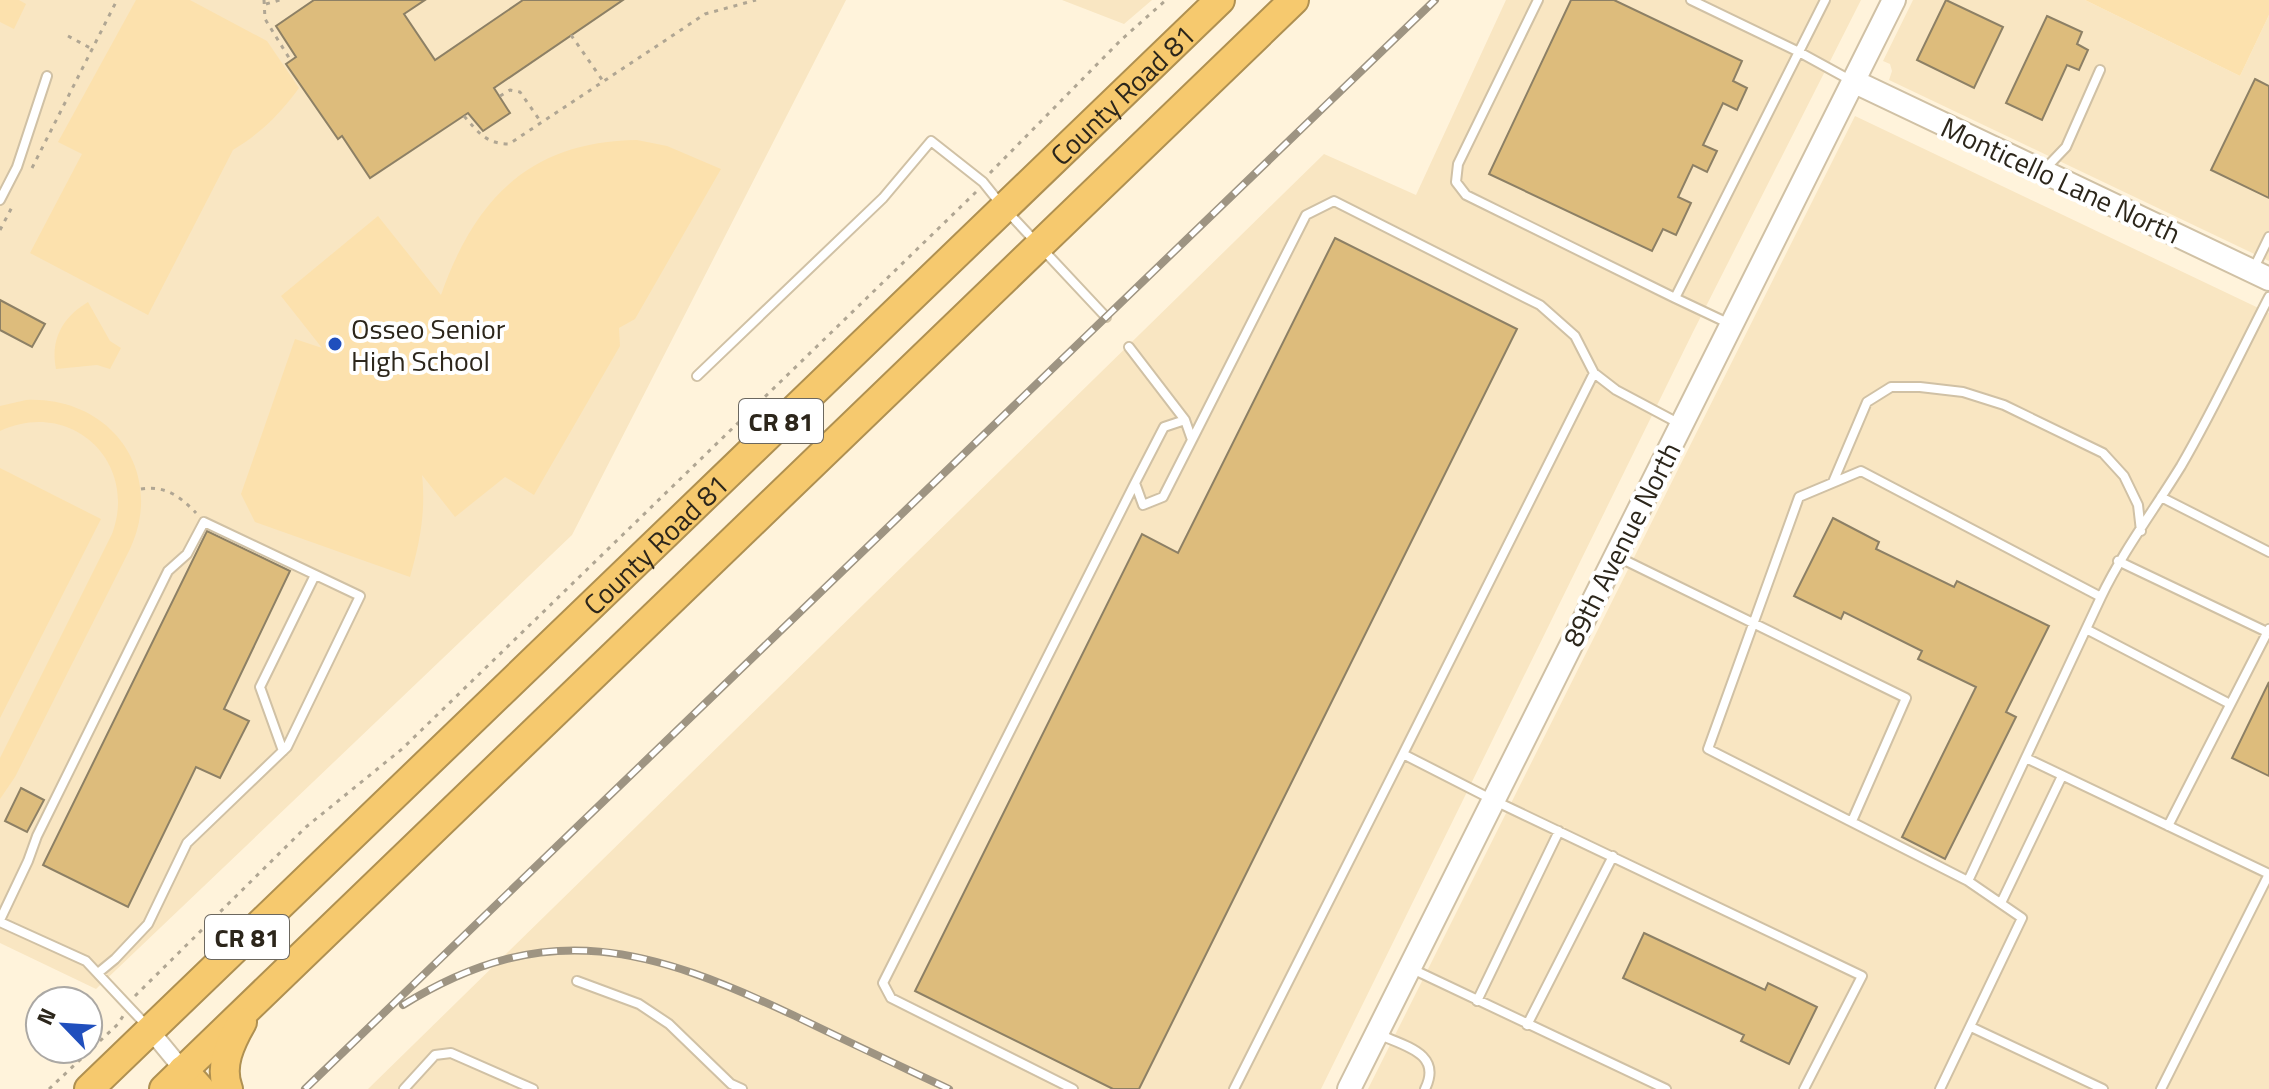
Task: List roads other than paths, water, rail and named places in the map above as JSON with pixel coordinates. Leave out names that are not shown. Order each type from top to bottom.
[{"type":"highway","name":"County Road 81","points":[[89,1089],[1220,0]]},
{"type":"highway","name":"County Road 81","points":[[182,1083],[254,1004],[1294,0]]},
{"type":"highway","points":[[228,1089],[224,1079],[227,1054],[232,1039],[254,1004]]},
{"type":"street","name":"89th Avenue North","points":[[1349,1089],[1894,0]]},
{"type":"street","name":"Monticello Lane North","points":[[1853,81],[2261,275]]},
{"type":"street","points":[[150,1030],[182,1083]]},
{"type":"lane","points":[[1538,0],[1458,164],[1456,182],[1466,195],[1730,324]]},
{"type":"lane","points":[[1691,0],[1853,81]]},
{"type":"lane","points":[[1675,298],[1825,0]]},
{"type":"lane","points":[[2043,171],[2066,147],[2100,70]]},
{"type":"lane","points":[[1,196],[17,167],[47,76]]},
{"type":"lane","points":[[697,376],[883,198],[931,141],[983,182],[1106,317]]},
{"type":"lane","points":[[1135,483],[1143,505],[1163,497],[1306,215],[1334,201],[1540,305],[1575,336],[1594,373],[1616,390],[1681,425]]},
{"type":"lane","points":[[2261,275],[2269,237]]},
{"type":"lane","points":[[1968,881],[2118,561],[2141,531],[2217,400],[2269,297]]},
{"type":"lane","points":[[1129,347],[1185,420],[1192,440]]},
{"type":"lane","points":[[1234,1089],[1594,373]]},
{"type":"lane","points":[[1832,483],[1867,402],[1891,387],[1963,392],[2004,405],[2103,453],[2124,476],[2138,505],[2141,531]]},
{"type":"lane","points":[[1073,1089],[891,998],[883,983],[1164,427],[1185,420]]},
{"type":"lane","points":[[1940,1089],[2022,918],[1968,881],[1708,749],[1799,497],[1861,471],[2101,597]]},
{"type":"lane","points":[[2161,497],[2269,552]]},
{"type":"lane","points":[[98,973],[148,924],[187,843],[287,747],[360,596],[204,522],[187,554],[168,571],[37,836],[0,921],[86,961],[150,1030]]},
{"type":"lane","points":[[1615,556],[1906,698],[1852,821]]},
{"type":"lane","points":[[2118,561],[2268,630],[2168,826]]},
{"type":"lane","points":[[283,751],[260,687],[315,575]]},
{"type":"lane","points":[[2086,629],[2230,704]]},
{"type":"lane","points":[[1403,754],[1862,976],[1804,1089]]},
{"type":"lane","points":[[2026,758],[2269,874],[2161,1089]]},
{"type":"lane","points":[[2001,903],[2062,776]]},
{"type":"lane","points":[[1477,1001],[1559,831]]},
{"type":"lane","points":[[1527,1025],[1613,856]]},
{"type":"lane","points":[[1409,968],[1666,1089]]},
{"type":"lane","points":[[577,981],[639,1004],[669,1024],[731,1084],[742,1089]]},
{"type":"lane","points":[[1971,1027],[2103,1089]]},
{"type":"lane","points":[[1377,1033],[1427,1060],[1431,1078],[1425,1089]]},
{"type":"lane","points":[[404,1089],[435,1055],[451,1053],[533,1089]]},
{"type":"railway","points":[[305,1089],[1435,0]]},
{"type":"railway","points":[[403,1005],[456,977],[505,959],[553,951],[600,952],[646,959],[694,973],[743,993],[949,1089]]},
{"type":"place","name":"Osseo Senior High School","points":[[335,344]]}]
